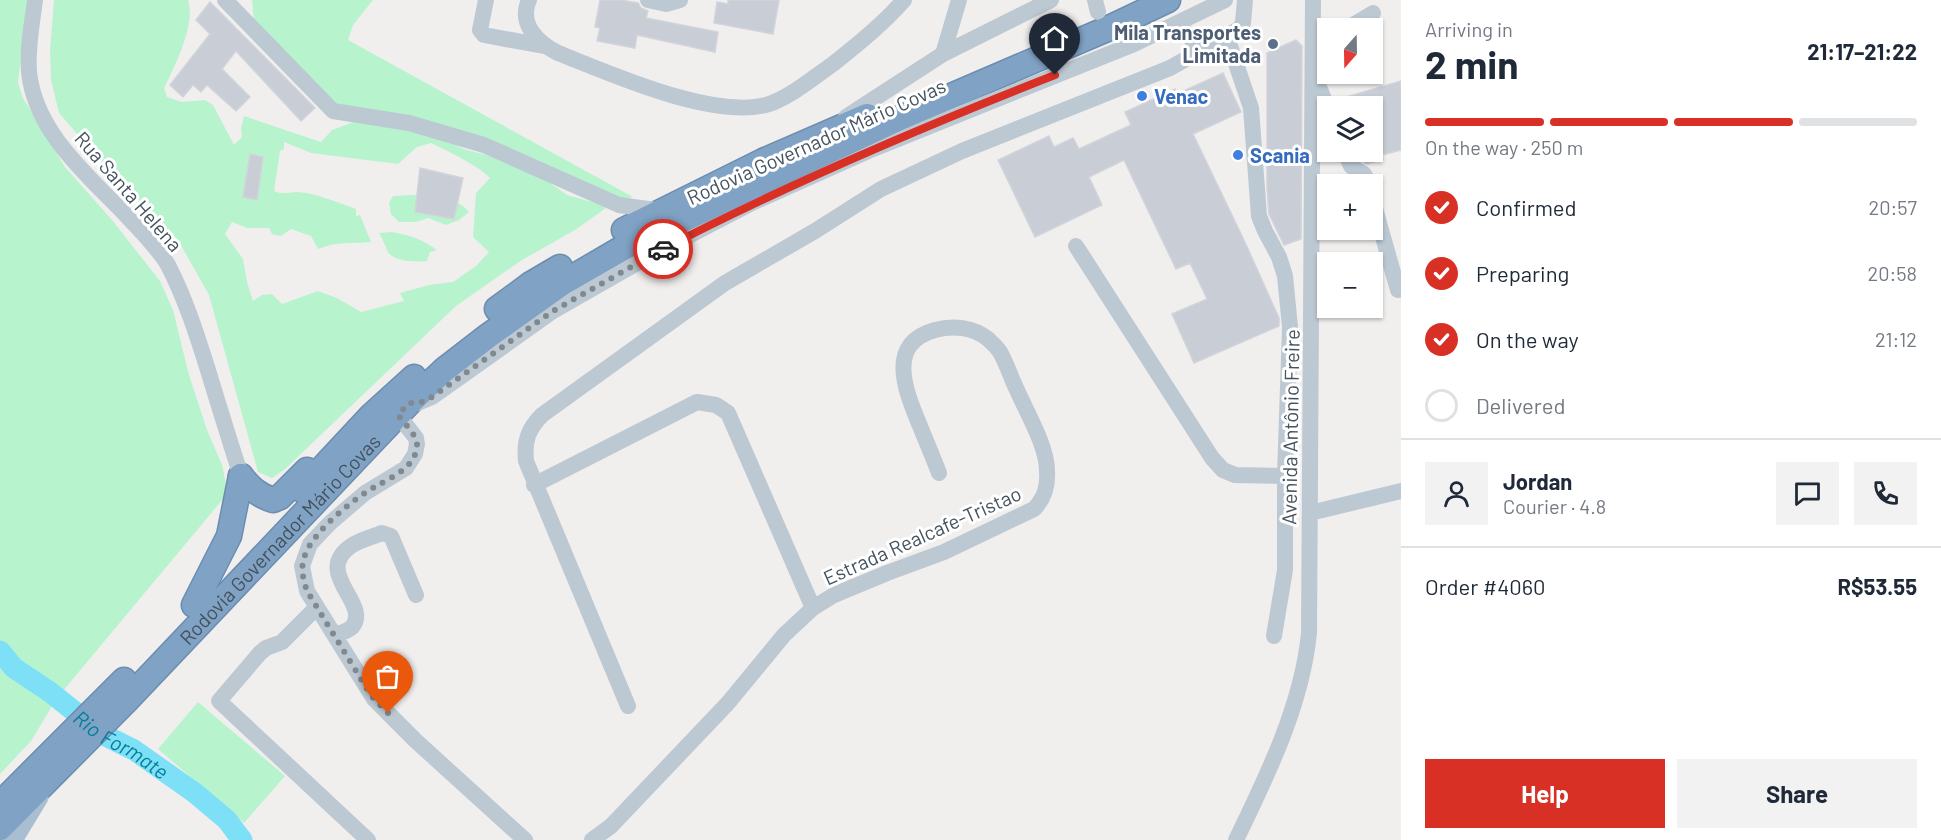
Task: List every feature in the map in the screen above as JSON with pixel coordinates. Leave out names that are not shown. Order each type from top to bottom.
[{"type":"highway","name":"Rodovia Governador Mário Covas","points":[[123,693],[194,605],[371,416],[476,324],[531,284],[633,225],[816,137],[1040,42],[1130,0]]},
{"type":"highway","name":"Rodovia Governador Mário Covas","points":[[0,804],[60,755],[444,370],[561,284],[621,249],[900,118],[1107,29],[1168,0]]},
{"type":"highway","points":[[241,476],[250,489],[262,497],[273,500],[280,497],[357,418],[433,360]]},
{"type":"highway","points":[[194,605],[228,536],[241,476]]},
{"type":"highway","name":"Rodovia Governador Mário Covas","points":[[0,828],[47,781],[60,755]]},
{"type":"main road","points":[[12,840],[47,781]]},
{"type":"street","name":"Rua Santa Helena","points":[[35,0],[29,49],[29,72],[39,111],[49,129],[81,169],[142,232],[166,263],[188,307],[241,476]]},
{"type":"street","points":[[225,0],[333,111],[409,123],[484,145],[620,205],[662,211]]},
{"type":"street","points":[[486,0],[480,30],[483,35],[544,46],[586,64],[683,99],[742,109],[770,104],[801,87],[869,35],[904,0]]},
{"type":"street","points":[[529,0],[526,15],[529,26],[534,36],[544,46]]},
{"type":"street","points":[[648,0],[666,4],[680,0]]},
{"type":"street","points":[[943,54],[959,0]]},
{"type":"street","points":[[816,137],[943,54],[1051,0]]},
{"type":"street","points":[[525,840],[416,741],[374,699],[307,591],[303,577],[305,555],[310,544],[365,493],[400,473],[411,462],[417,444],[403,409],[432,397],[562,305],[754,202],[873,149],[1134,44],[1225,0]]},
{"type":"street","points":[[628,706],[534,485],[526,461],[525,446],[533,424],[542,415],[725,283],[815,231],[881,189],[962,151],[1170,69],[1239,29],[1243,23],[1245,0]]},
{"type":"street","name":"Avenida Antônio Freire","points":[[1313,0],[1317,26]]},
{"type":"street","points":[[1365,18],[1373,13]]},
{"type":"street","points":[[1178,23],[1201,51]]},
{"type":"street","points":[[1108,31],[1134,44]]},
{"type":"street","points":[[1227,37],[1251,108],[1260,216],[1285,276],[1290,327],[1285,476],[1285,570],[1274,636]]},
{"type":"street","name":"Avenida Antônio Freire","points":[[1236,840],[1266,776],[1300,688],[1307,658],[1310,615],[1313,72],[1317,57]]},
{"type":"street","points":[[1313,72],[1323,96]]},
{"type":"street","points":[[1349,162],[1351,166],[1364,174]]},
{"type":"street","points":[[1383,237],[1398,290]]},
{"type":"street","points":[[1076,246],[1212,458],[1223,470],[1235,475],[1285,476]]},
{"type":"street","name":"Estrada Realcafe-Tristao","points":[[592,840],[611,826],[728,703],[784,635],[813,608],[834,595],[954,547],[1034,509],[1041,502],[1046,490],[1048,470],[1044,451],[1000,353],[985,337],[959,327],[937,329],[914,340],[903,363],[908,398],[939,473]]},
{"type":"street","points":[[534,485],[697,402],[716,405],[728,413],[813,608]]},
{"type":"street","points":[[1310,513],[1401,491]]},
{"type":"street","points":[[335,635],[350,629],[356,620],[356,610],[337,572],[340,557],[352,545],[382,533],[391,536],[416,595]]},
{"type":"street","points":[[317,607],[282,642],[260,653],[219,701],[368,840]]},
{"type":"green space","points":[[0,0],[27,0],[18,83],[23,98],[65,167],[112,220],[160,281],[173,310],[189,375],[207,430],[222,465],[228,493],[57,698],[31,741],[0,774]]},
{"type":"green space","points":[[54,0],[188,0],[190,10],[187,33],[179,57],[164,88],[167,97],[182,102],[205,100],[213,105],[234,145],[242,137],[241,128],[244,116],[321,142],[332,130],[354,122],[396,124],[490,156],[547,181],[567,195],[606,208],[575,230],[522,260],[456,306],[284,470],[272,478],[258,472],[209,295],[178,240],[99,159],[59,113],[51,80],[50,50]],"holes":[[[284,142],[311,153],[398,164],[417,147],[431,143],[462,159],[490,178],[476,193],[473,237],[489,252],[476,266],[453,282],[429,285],[400,293],[404,301],[361,312],[337,298],[318,291],[282,304],[272,294],[262,295],[253,301],[243,259],[225,234],[232,222],[247,228],[269,228],[272,234],[281,236],[291,229],[311,236],[318,249],[338,244],[371,242],[360,215],[356,216],[356,209],[312,194],[274,191],[280,151],[284,149]]]},
{"type":"green space","points":[[252,0],[373,0],[353,25],[348,40],[633,197],[625,199],[485,140],[337,105],[254,21]]},
{"type":"green space","points":[[393,196],[435,196],[451,200],[469,212],[459,220],[446,225],[428,218],[416,222],[399,222],[391,214],[389,203]]},
{"type":"green space","points":[[392,232],[415,238],[437,250],[430,252],[427,261],[395,258],[388,252],[379,233]]},
{"type":"green space","points":[[198,702],[285,776],[244,823],[158,749]]},
{"type":"building","points":[[600,0],[638,3],[641,8],[648,11],[646,18],[718,32],[715,52],[637,35],[635,48],[597,41],[600,28],[595,27]]},
{"type":"building","points":[[728,0],[779,0],[773,34],[714,23],[717,2],[728,4]]},
{"type":"building","points":[[210,2],[315,108],[301,121],[236,51],[222,69],[250,97],[236,111],[207,85],[201,92],[193,85],[183,97],[170,85],[210,34],[196,20]]},
{"type":"building","points":[[1296,40],[1302,46],[1301,239],[1284,245],[1269,214],[1267,53]]},
{"type":"building","points":[[1223,73],[1241,112],[1193,134],[1279,318],[1279,326],[1194,363],[1172,314],[1207,299],[1190,263],[1176,269],[1124,160],[1089,177],[1102,205],[1035,237],[998,160],[1049,136],[1054,147],[1073,138],[1079,149],[1131,125],[1125,112],[1175,89],[1177,94]]},
{"type":"building","points":[[1401,81],[1401,150],[1383,155],[1383,96],[1350,96]]},
{"type":"building","points":[[250,154],[263,157],[257,200],[243,197]]},
{"type":"building","points":[[420,168],[463,178],[454,219],[415,212]]},
{"type":"waterway","name":"Rio Formate","points":[[0,651],[14,668],[50,692],[104,735],[134,750],[195,793],[227,820],[242,840]]},
{"type":"way so far","points":[[388,713],[374,699],[364,684],[307,591],[302,566],[310,544],[365,493],[400,473],[411,462],[415,454],[416,438],[398,415],[409,403],[420,403],[432,397],[553,311],[663,249]]},
{"type":"place","name":"Mila Transportes Limitada","points":[[1273,44]]},
{"type":"place","name":"Venac","points":[[1142,96]]},
{"type":"place","name":"Scania","points":[[1238,155]]},
{"type":"route","points":[[663,249],[754,202],[873,149],[1055,75]]}]
